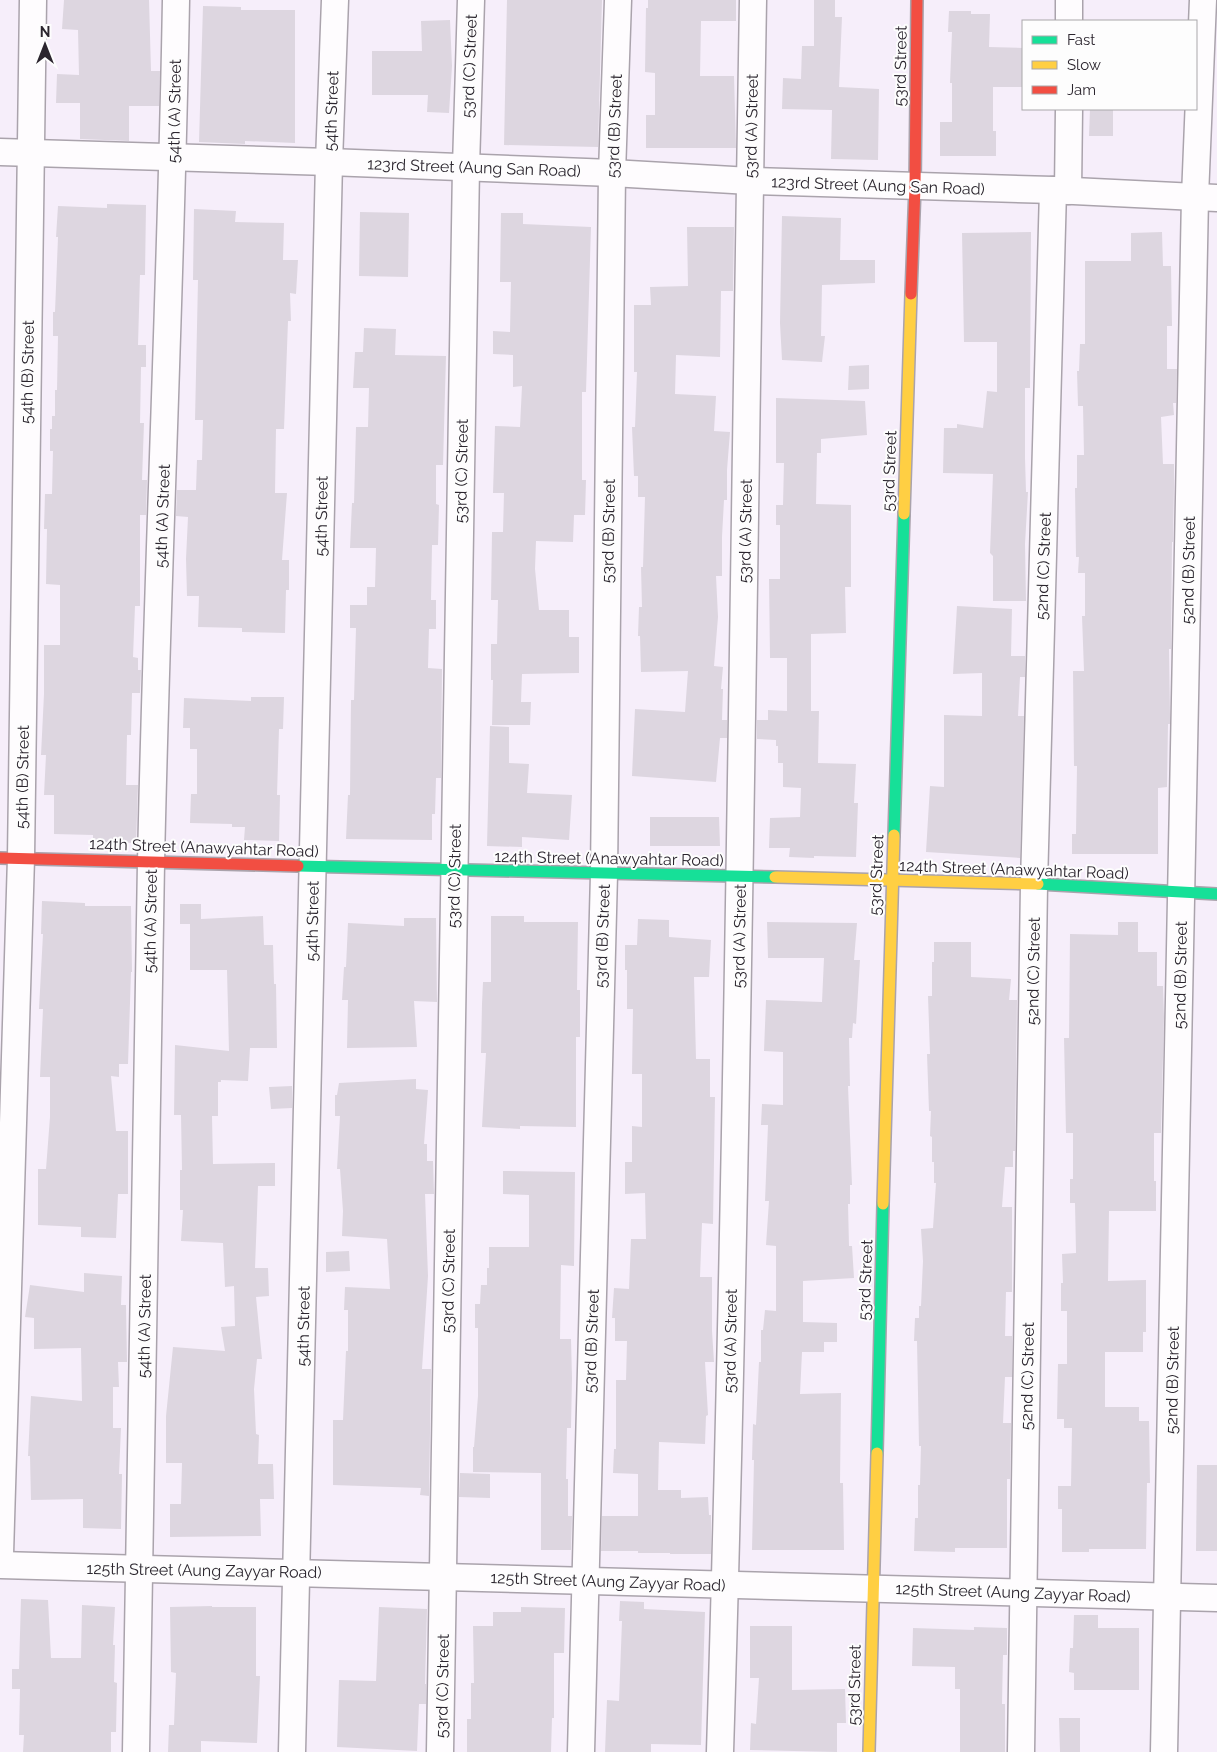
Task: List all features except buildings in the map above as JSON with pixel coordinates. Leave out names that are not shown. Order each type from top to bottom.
[{"type":"street","name":"54th (B) Street","points":[[0,1554],[10,858],[33,0]]},
{"type":"street","name":"54th (A) Street","points":[[136,1752],[151,862],[173,158],[176,0]]},
{"type":"street","name":"54th Street","points":[[292,1752],[329,162],[335,0]]},
{"type":"street","name":"53rd (C) Street","points":[[440,1752],[466,167],[471,0]]},
{"type":"street","name":"53rd (B) Street","points":[[581,1752],[604,874],[612,173],[618,0]]},
{"type":"street","name":"53rd (A) Street","points":[[720,1752],[740,878],[753,0]]},
{"type":"street","name":"53rd Street","points":[[869,1752],[892,881],[915,187],[917,0]]},
{"type":"street","points":[[1069,0],[1069,20]]},
{"type":"street","name":"52nd (B) Street","points":[[1164,1752],[1182,893],[1206,198],[1203,0]]},
{"type":"street","name":"52nd (C) Street","points":[[1021,1752],[1034,884],[1060,190],[1068,110]]},
{"type":"street","name":"123rd Street (Aung San Road)","points":[[0,152],[466,167],[750,181],[1060,190],[1206,198]]},
{"type":"street","name":"124th Street (Anawyahtar Road)","points":[[10,858],[454,871],[1034,884],[1217,894]]},
{"type":"street","name":"125th Street (Aung Zayyar Road)","points":[[0,1565],[1217,1598]]},
{"type":"traffic: fast","points":[[894,835],[904,514]]},
{"type":"traffic: fast","points":[[298,866],[775,877]]},
{"type":"traffic: fast","points":[[1038,884],[1217,894]]},
{"type":"traffic: fast","points":[[877,1453],[883,1204]]},
{"type":"traffic: slow","points":[[904,514],[911,294]]},
{"type":"traffic: slow","points":[[883,1204],[894,835]]},
{"type":"traffic: slow","points":[[775,877],[1038,884]]},
{"type":"traffic: slow","points":[[869,1752],[877,1453]]},
{"type":"traffic: jam","points":[[911,294],[915,187],[917,0]]},
{"type":"traffic: jam","points":[[0,858],[298,866]]}]
